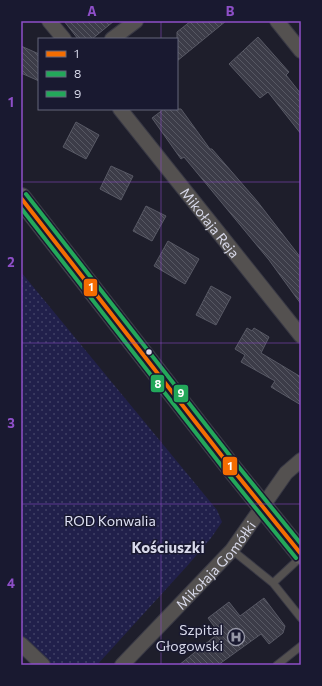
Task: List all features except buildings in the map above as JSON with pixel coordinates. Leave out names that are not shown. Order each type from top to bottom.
[{"type":"street","points":[[49,21],[63,38]]},
{"type":"street","points":[[113,38],[136,21]]},
{"type":"street","points":[[277,21],[301,51]]},
{"type":"street","name":"Mikołaja Reja","points":[[121,110],[301,336]]},
{"type":"street","points":[[21,198],[229,465],[264,506],[301,554]]},
{"type":"street","name":"Mikołaja Gomółki","points":[[122,665],[232,550],[286,473],[301,460]]},
{"type":"street","points":[[21,644],[43,665]]},
{"type":"lane","points":[[232,550],[273,583],[301,618]]},
{"type":"lane","points":[[273,583],[301,557]]},
{"type":"lane","points":[[277,665],[301,646]]},
{"type":"green space","name":"ROD Konwalia","points":[[21,272],[217,510],[222,522],[211,538],[188,565],[97,665],[50,665],[21,637]]},
{"type":"transit line","name":"9","points":[[26,194],[234,461],[301,544]]},
{"type":"transit line","name":"1","points":[[21,198],[229,465],[301,554]]},
{"type":"transit line","name":"8","points":[[21,208],[224,469],[296,558]]},
{"type":"place","name":"Szpital Głogowski","points":[[236,637]]},
{"type":"district","name":"Kościuszki","points":[[168,547]]}]
